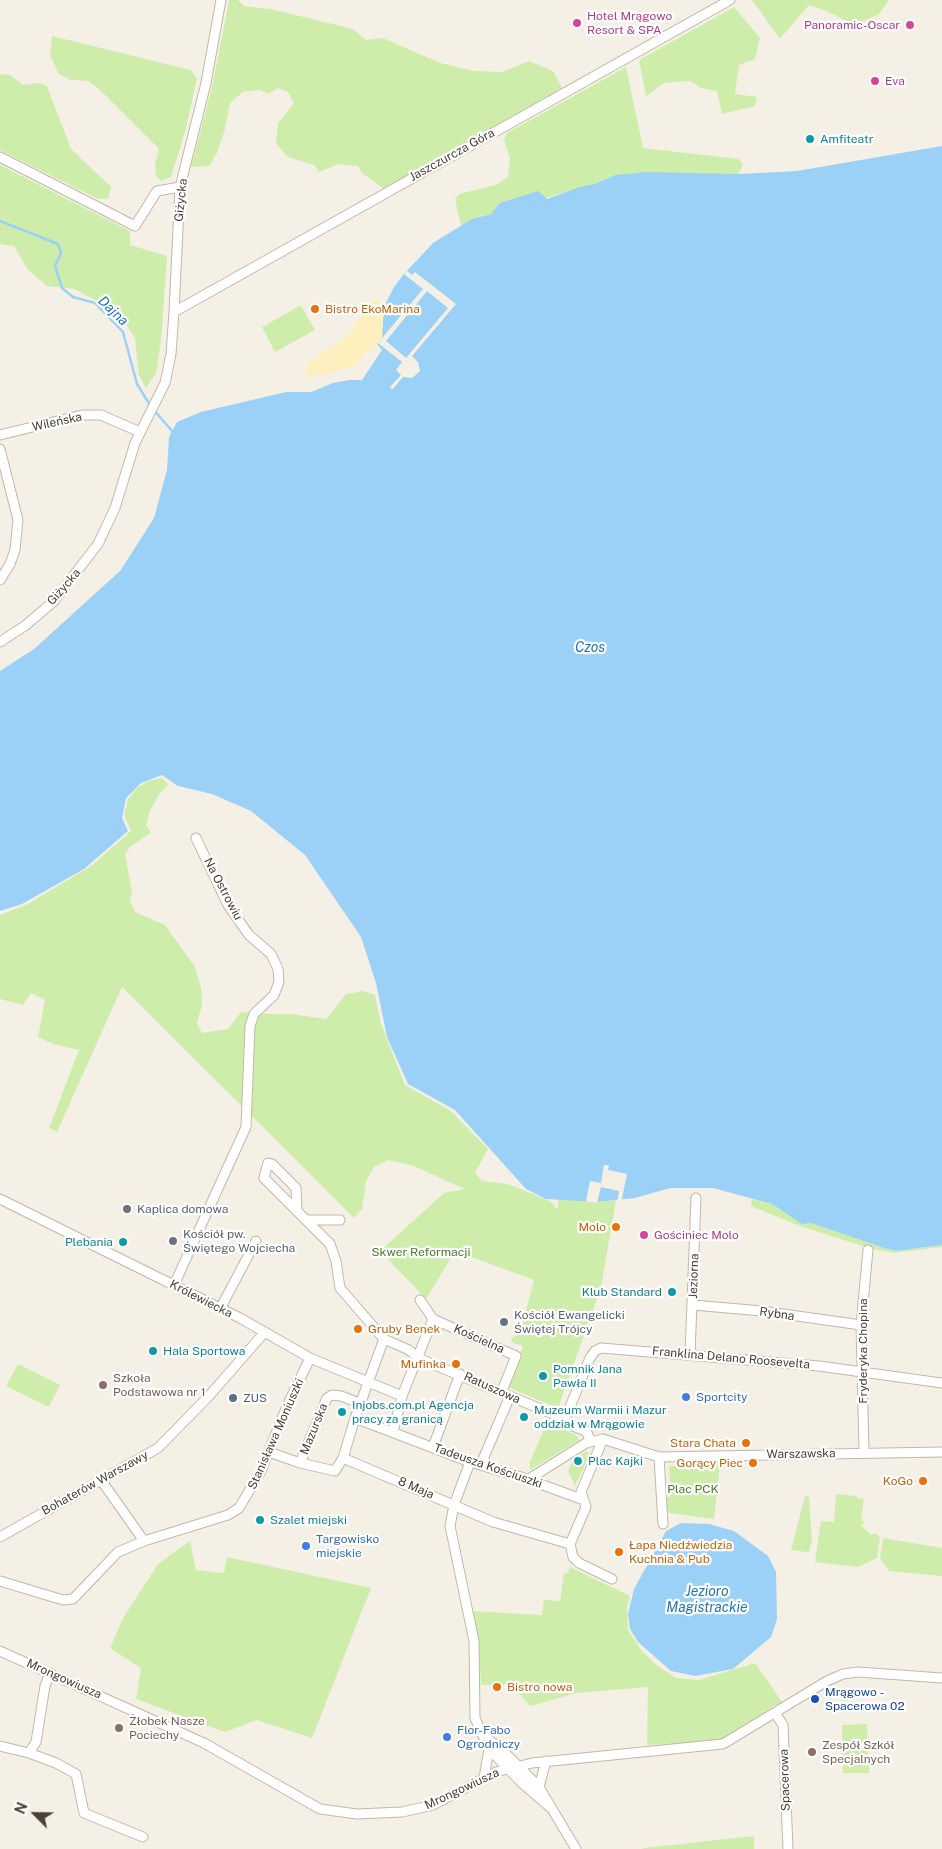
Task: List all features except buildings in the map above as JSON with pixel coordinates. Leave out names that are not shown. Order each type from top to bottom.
[{"type":"street","name":"Giżycka","points":[[0,642],[26,625],[54,601],[89,557],[115,508],[135,443],[165,383],[171,354],[180,186],[206,83],[221,0]]},
{"type":"street","name":"Jaszczurcza Góra","points":[[174,312],[730,0]]},
{"type":"street","points":[[0,157],[136,226],[157,191],[180,186]]},
{"type":"street","name":"Wileńska","points":[[0,435],[82,415],[101,415],[140,432]]},
{"type":"street","points":[[0,449],[18,520],[18,534],[10,564],[0,580]]},
{"type":"street","name":"Na Ostrowiu","points":[[174,1285],[246,1127],[250,1026],[254,1014],[274,995],[278,982],[278,969],[272,954],[249,935],[228,905],[196,838]]},
{"type":"street","points":[[269,1452],[300,1464],[335,1471],[343,1458],[359,1403],[384,1339],[340,1288],[336,1261],[330,1244],[297,1211],[264,1178],[268,1163],[272,1164],[296,1188],[297,1211]]},
{"type":"street","name":"Jeziorna","points":[[690,1354],[696,1198]]},
{"type":"street","name":"Królewiecka","points":[[0,1199],[220,1308],[310,1358],[402,1396]]},
{"type":"street","points":[[306,1220],[340,1220]]},
{"type":"street","points":[[220,1308],[256,1241]]},
{"type":"street","name":"Fryderyka Chopina","points":[[864,1452],[861,1326],[868,1250]]},
{"type":"street","points":[[389,1431],[433,1319],[420,1300]]},
{"type":"street","name":"Rybna","points":[[693,1305],[762,1311],[861,1326]]},
{"type":"street","name":"Kościelna","points":[[433,1319],[516,1356],[502,1392]]},
{"type":"street","name":"Bohaterów Warszawy","points":[[0,1537],[140,1460],[173,1434],[264,1333]]},
{"type":"street","name":"Ratuszowa","points":[[384,1339],[408,1350],[418,1358],[565,1419]]},
{"type":"street","name":"Franklina Delano Roosevelta","points":[[565,1419],[584,1371],[595,1350],[601,1348],[690,1354],[862,1372],[942,1383]]},
{"type":"street","name":"Stanisława Moniuszki","points":[[0,1580],[63,1600],[73,1599],[118,1552],[144,1541],[228,1515],[239,1508],[248,1496],[269,1452],[287,1406],[310,1358]]},
{"type":"street","points":[[433,1447],[460,1374]]},
{"type":"street","name":"Mazurska","points":[[300,1464],[326,1398],[332,1395],[340,1396],[359,1403]]},
{"type":"street","points":[[481,1464],[510,1396]]},
{"type":"street","name":"Tadeusza Kościuszki","points":[[354,1418],[470,1462],[481,1464],[584,1500]]},
{"type":"street","points":[[573,1426],[586,1431],[591,1441]]},
{"type":"street","points":[[603,1439],[581,1492],[586,1507],[570,1544],[573,1557],[579,1563],[612,1579]]},
{"type":"street","points":[[529,1480],[591,1441],[603,1439],[659,1457],[663,1524]]},
{"type":"street","name":"Warszawska","points":[[659,1457],[942,1452]]},
{"type":"street","name":"8 Maja","points":[[343,1458],[454,1505],[527,1533],[570,1544]]},
{"type":"street","points":[[470,1462],[454,1505],[450,1526],[474,1641],[475,1718],[489,1749],[539,1787],[576,1849]]},
{"type":"street","points":[[101,1480],[144,1541]]},
{"type":"street","name":"Mrongowiusza","points":[[0,1650],[204,1743],[328,1812],[357,1814],[418,1809],[433,1805],[484,1778],[514,1767],[546,1761],[723,1744],[827,1681],[848,1673],[942,1678]]},
{"type":"street","points":[[29,1753],[36,1742],[45,1686],[50,1673]]},
{"type":"street","name":"Spacerowa","points":[[775,1713],[783,1725],[788,1849]]},
{"type":"street","points":[[482,1734],[551,1808]]},
{"type":"street","points":[[0,1746],[29,1753],[56,1763],[76,1774],[84,1814],[143,1837]]},
{"type":"street","points":[[484,1778],[489,1749]]},
{"type":"street","points":[[539,1787],[546,1761]]},
{"type":"green space","points":[[229,0],[238,0],[244,6],[271,9],[353,29],[366,40],[383,38],[440,63],[475,71],[502,72],[529,61],[553,71],[562,88],[384,189],[362,173],[358,166],[339,164],[319,172],[314,165],[288,157],[276,144],[278,123],[294,103],[288,92],[278,88],[268,94],[260,90],[243,92],[230,103],[225,129],[217,153],[209,166],[191,167],[213,83]]},
{"type":"green space","points":[[752,0],[889,0],[879,14],[862,22],[846,21],[827,11],[809,5],[780,39]]},
{"type":"green space","points":[[734,7],[760,38],[755,59],[739,65],[735,94],[757,97],[755,106],[722,114],[717,91],[701,88],[690,81],[664,83],[646,96],[639,60]]},
{"type":"green space","points":[[52,36],[191,70],[197,79],[185,132],[171,177],[161,181],[156,175],[155,164],[159,149],[101,91],[89,81],[71,80],[59,74],[50,55]]},
{"type":"green space","points":[[626,67],[643,148],[739,159],[743,165],[738,174],[615,175],[595,184],[472,219],[461,226],[455,199],[459,194],[496,185],[508,177],[510,158],[504,140],[507,133]]},
{"type":"green space","points":[[0,74],[10,75],[23,85],[40,83],[47,86],[71,149],[111,187],[108,199],[98,199],[0,150]]},
{"type":"green space","points":[[0,165],[130,231],[130,245],[167,256],[161,341],[156,373],[146,388],[139,375],[135,338],[118,312],[74,289],[47,286],[28,270],[14,246],[0,244]]},
{"type":"green space","points":[[301,305],[315,330],[275,352],[262,327]]},
{"type":"green space","name":"Skwer Reformacji","points":[[162,778],[168,785],[159,794],[150,811],[146,825],[151,833],[131,846],[125,854],[132,892],[130,900],[135,912],[165,925],[195,967],[201,988],[202,1005],[197,1023],[202,1033],[228,1029],[241,1012],[291,1014],[326,1019],[346,994],[363,991],[375,995],[381,1024],[405,1085],[451,1111],[488,1149],[475,1173],[482,1181],[508,1184],[550,1201],[558,1210],[558,1199],[596,1202],[616,1200],[601,1288],[558,1408],[507,1387],[523,1346],[510,1342],[522,1325],[534,1280],[455,1251],[426,1299],[380,1251],[444,1193],[465,1189],[411,1165],[388,1160],[374,1167],[366,1181],[362,1209],[354,1218],[122,987],[57,1132],[49,1128],[79,1050],[53,1044],[38,1037],[45,1000],[31,993],[23,1005],[0,999],[0,915],[26,905],[91,866],[131,831],[124,815],[128,799],[136,789],[148,781]]},
{"type":"green space","points":[[752,1199],[772,1204],[802,1223],[811,1223],[887,1249],[896,1251],[942,1245],[942,1247],[894,1253],[872,1249],[800,1226],[751,1206]]},
{"type":"green space","points":[[18,1364],[60,1385],[49,1407],[6,1386]]},
{"type":"green space","points":[[547,1422],[576,1435],[579,1440],[530,1470],[530,1462]]},
{"type":"green space","points":[[586,1451],[590,1454],[575,1486],[568,1471],[572,1461]]},
{"type":"green space","name":"Plac PCK","points":[[720,1464],[714,1519],[669,1513],[665,1505],[665,1497],[670,1497],[669,1466]]},
{"type":"green space","points":[[836,1494],[857,1496],[857,1498],[864,1499],[861,1520],[866,1522],[861,1525],[871,1535],[875,1533],[880,1537],[877,1558],[858,1567],[815,1562],[821,1521],[834,1522]]},
{"type":"green space","points":[[805,1496],[809,1497],[812,1541],[809,1552],[791,1550]]},
{"type":"green space","points":[[883,1538],[942,1548],[942,1576],[889,1571],[880,1558]]},
{"type":"green space","points":[[190,1541],[196,1570],[224,1573],[227,1557],[371,1588],[312,1738],[257,1720],[225,1732],[136,1699],[141,1668],[110,1648],[123,1618],[158,1564]]},
{"type":"green space","points":[[570,1567],[630,1596],[627,1608],[628,1630],[642,1651],[655,1664],[676,1678],[699,1680],[755,1663],[783,1703],[773,1706],[722,1742],[647,1745],[648,1687],[577,1693],[530,1706],[511,1684],[481,1685],[479,1647],[472,1611],[542,1615],[544,1600],[560,1601],[564,1573],[568,1573]]},
{"type":"green space","points":[[867,1724],[869,1773],[843,1773],[842,1725]]},
{"type":"green space","points":[[754,1836],[754,1849],[642,1849],[644,1848]]},
{"type":"sand","points":[[376,299],[384,307],[382,338],[377,344],[354,367],[305,378],[307,364],[347,336],[364,311]]},
{"type":"water","name":"Czos","points":[[942,146],[942,1245],[896,1251],[887,1249],[811,1223],[802,1224],[772,1204],[713,1188],[670,1188],[635,1198],[596,1202],[546,1199],[526,1189],[455,1110],[408,1084],[387,1037],[376,983],[361,937],[305,855],[251,811],[212,794],[178,786],[162,775],[141,783],[126,798],[122,818],[128,831],[84,869],[22,904],[0,911],[0,671],[34,649],[120,571],[154,518],[167,470],[169,437],[177,422],[201,412],[286,392],[311,392],[333,383],[362,380],[382,350],[377,344],[382,338],[384,307],[394,287],[404,274],[433,243],[472,219],[491,214],[500,203],[538,191],[547,199],[580,187],[595,184],[615,175],[647,172],[738,174],[797,171]]},
{"type":"water","name":"Jezioro Magistrackie","points":[[681,1523],[709,1524],[734,1531],[768,1556],[776,1572],[777,1619],[771,1637],[733,1669],[695,1676],[671,1671],[638,1642],[630,1629],[628,1614],[634,1589],[666,1531]]},
{"type":"pier","points":[[407,271],[412,275],[415,272],[456,304],[412,356],[418,362],[420,371],[412,378],[403,377],[392,390],[390,387],[401,375],[396,370],[402,362],[378,343],[423,289],[404,274]],"holes":[[[427,291],[448,308],[406,358],[386,341]]]},
{"type":"pier","points":[[604,1165],[609,1165],[608,1170],[627,1174],[621,1203],[617,1203],[619,1191],[601,1187],[597,1203],[586,1201],[590,1181],[601,1183]]},
{"type":"waterway","name":"Dajna","points":[[0,221],[58,244],[61,253],[55,266],[62,288],[73,297],[95,303],[123,332],[137,384],[150,405]]},
{"type":"waterway","name":"Dajna","points":[[153,409],[172,431]]},
{"type":"place","name":"Hotel Mrągowo Resort & SPA","points":[[577,23]]},
{"type":"place","name":"Panoramic-Oscar","points":[[910,25]]},
{"type":"place","name":"Eva","points":[[875,81]]},
{"type":"place","name":"Amfiteatr","points":[[810,139]]},
{"type":"place","name":"Bistro EkoMarina","points":[[315,309]]},
{"type":"place","name":"Kaplica domowa","points":[[127,1209]]},
{"type":"place","name":"Molo","points":[[616,1227]]},
{"type":"place","name":"Gościniec Molo","points":[[644,1235]]},
{"type":"place","name":"Kościół pw. Świętego Wojciecha","points":[[173,1241]]},
{"type":"place","name":"Plebania","points":[[123,1242]]},
{"type":"place","name":"Klub Standard","points":[[672,1292]]},
{"type":"place","name":"Kościół Ewangelicki Świętej Trójcy","points":[[504,1322]]},
{"type":"place","name":"Gruby Benek","points":[[358,1329]]},
{"type":"place","name":"Hala Sportowa","points":[[153,1351]]},
{"type":"place","name":"Mufinka","points":[[456,1364]]},
{"type":"place","name":"Pomnik Jana Pawła II","points":[[543,1376]]},
{"type":"place","name":"Szkoła Podstawowa nr 1","points":[[103,1385]]},
{"type":"place","name":"Sportcity","points":[[686,1397]]},
{"type":"place","name":"ZUS","points":[[233,1398]]},
{"type":"place","name":"Injobs.com.pl Agencja pracy za granicą","points":[[342,1412]]},
{"type":"place","name":"Muzeum Warmii i Mazur oddział w Mrągowie","points":[[524,1417]]},
{"type":"place","name":"Stara Chata","points":[[746,1443]]},
{"type":"place","name":"Plac Kajki","points":[[578,1461]]},
{"type":"place","name":"Gorący Piec","points":[[753,1463]]},
{"type":"place","name":"KoGo","points":[[923,1481]]},
{"type":"place","name":"Szalet miejski","points":[[260,1520]]},
{"type":"place","name":"Targowisko miejskie","points":[[306,1546]]},
{"type":"place","name":"Łapa Niedźwiedzia Kuchnia & Pub","points":[[619,1552]]},
{"type":"place","name":"Bistro nowa","points":[[497,1687]]},
{"type":"place","name":"Mrągowo - Spacerowa 02","points":[[815,1699]]},
{"type":"place","name":"Żłobek Nasze Pociechy","points":[[119,1728]]},
{"type":"place","name":"Flor-Fabo Ogrodniczy","points":[[447,1737]]},
{"type":"place","name":"Zespół Szkół Specjalnych","points":[[812,1752]]}]
